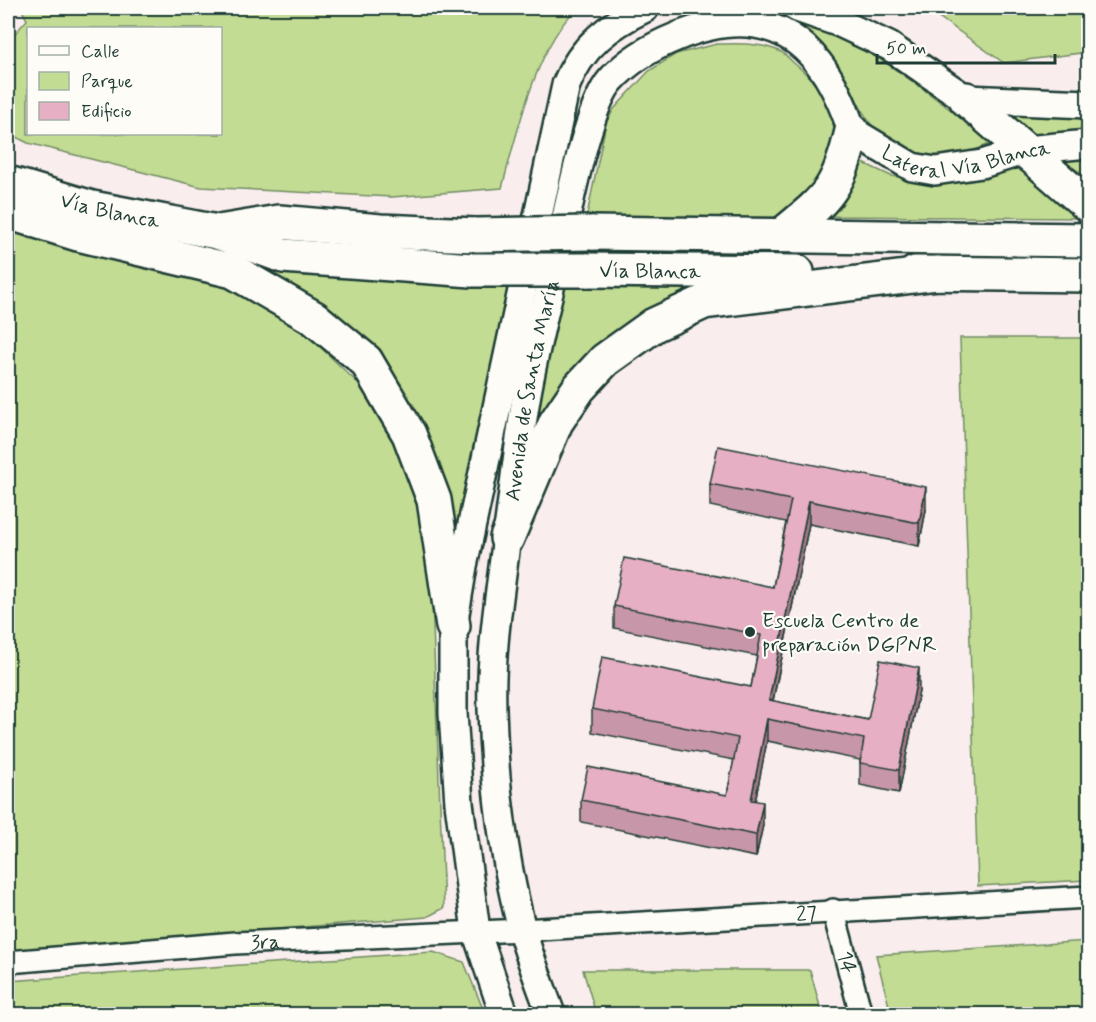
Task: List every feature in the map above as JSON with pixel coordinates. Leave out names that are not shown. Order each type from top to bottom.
[{"type":"highway","points":[[966,99],[1089,205]]},
{"type":"highway","points":[[782,235],[827,198],[838,179],[852,131]]},
{"type":"highway","name":"Vía Blanca","points":[[8,183],[92,208],[217,232],[283,256],[472,270],[1089,275]]},
{"type":"highway","points":[[8,212],[78,234],[233,271],[314,318],[366,361],[409,434],[434,500],[453,626]]},
{"type":"highway","name":"Vía Blanca","points":[[217,232],[279,222],[380,231],[476,235],[591,233],[1089,240]]},
{"type":"highway","points":[[507,538],[556,422],[573,397],[605,360],[654,325],[704,302],[938,273]]},
{"type":"street","name":"Avenida de Santa María","points":[[504,1014],[476,932],[459,803],[453,713],[453,626],[463,566],[566,85],[574,65],[587,46],[626,17],[645,8]]},
{"type":"street","points":[[797,8],[840,23],[890,46],[966,99],[1089,104]]},
{"type":"street","name":"Avenida de Santa María","points":[[551,1014],[522,930],[496,786],[492,707],[494,630],[526,397],[573,187],[596,111],[609,81],[657,43],[723,25],[749,23],[783,32],[808,51],[828,74],[842,100],[852,131]]},
{"type":"street","name":"Lateral Vía Blanca","points":[[852,131],[912,167],[935,171],[982,164],[1026,150],[1089,144]]},
{"type":"street","name":"27","points":[[522,930],[833,910],[1089,897]]},
{"type":"street","name":"14","points":[[833,910],[861,1014]]},
{"type":"street","name":"3ra","points":[[8,962],[235,943],[522,930]]},
{"type":"green space","points":[[21,8],[578,8],[564,23],[540,66],[521,117],[502,188],[392,197],[201,187],[28,143],[8,133],[8,41],[27,20]]},
{"type":"green space","points":[[926,8],[1088,8],[1088,52],[1004,63]]},
{"type":"green space","points":[[783,21],[841,38],[868,52],[920,87],[993,142],[960,154],[942,156],[907,150],[891,142],[877,131],[866,117],[832,57],[815,42]]},
{"type":"green space","points":[[717,44],[757,45],[781,52],[815,85],[830,111],[835,140],[833,155],[825,176],[784,217],[586,220],[606,123],[614,109],[649,71],[676,54]]},
{"type":"green space","points":[[994,108],[1088,112],[1088,131],[1025,135]]},
{"type":"green space","points":[[1088,157],[1088,177],[1060,160]]},
{"type":"green space","points":[[857,160],[891,176],[936,183],[1021,165],[1088,218],[823,216]]},
{"type":"green space","points":[[8,227],[228,285],[311,338],[367,392],[411,467],[432,599],[444,908],[427,917],[8,951]]},
{"type":"green space","points":[[250,264],[315,274],[379,280],[510,285],[459,562],[422,429]]},
{"type":"green space","points":[[561,288],[704,289],[526,454]]},
{"type":"green space","points":[[960,338],[1088,338],[1088,880],[978,886]]},
{"type":"green space","points":[[1088,941],[1088,1014],[891,1014],[876,955]]},
{"type":"green space","points":[[433,952],[464,962],[485,1014],[8,1014],[8,981]]},
{"type":"green space","points":[[583,970],[810,970],[822,1014],[596,1014]]},
{"type":"building","points":[[718,446],[926,487],[919,523],[809,501],[769,700],[868,720],[880,660],[919,668],[899,770],[860,763],[864,739],[767,719],[751,800],[763,802],[756,835],[581,800],[588,767],[727,795],[738,738],[592,709],[602,657],[751,687],[761,635],[614,606],[624,558],[773,587],[791,500],[710,484]]},
{"type":"place","name":"Escuela Centro de preparación DGPNR","points":[[750,632]]}]
